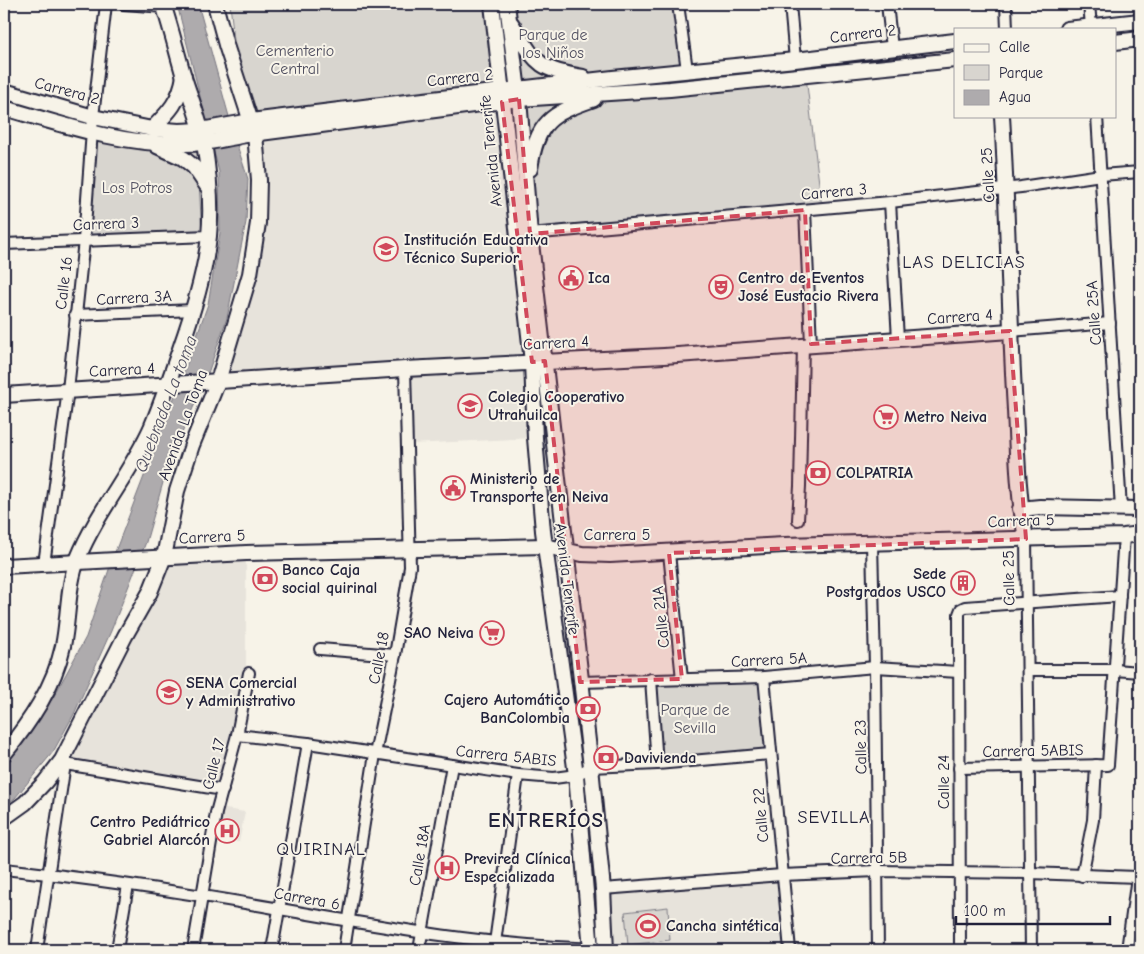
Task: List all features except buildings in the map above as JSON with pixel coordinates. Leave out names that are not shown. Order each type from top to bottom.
[{"type":"main road","name":"Avenida La Toma","points":[[4,818],[25,803],[64,762],[125,636],[150,592],[177,491],[212,382],[250,274],[258,224],[259,180],[248,128],[215,4]]},
{"type":"main road","name":"Avenida Tenerife","points":[[492,4],[502,96],[565,550],[591,766],[603,889],[606,950]]},
{"type":"main road","name":"Avenida Tenerife","points":[[507,4],[518,95],[530,234],[538,361],[535,438],[545,546],[576,775],[591,949]]},
{"type":"main road","name":"Avenida La Toma","points":[[4,754],[23,730],[41,702],[54,673],[63,647],[70,586],[82,562],[102,511],[123,480],[173,385],[194,310],[209,236],[209,189],[205,136],[184,75],[164,5]]},
{"type":"main road","points":[[509,20],[532,57],[544,67],[563,74],[613,78]]},
{"type":"main road","points":[[1075,28],[1140,21]]},
{"type":"main road","points":[[1116,42],[1140,39]]},
{"type":"main road","name":"Carrera 2","points":[[518,95],[613,78],[795,60],[954,41]]},
{"type":"main road","name":"Carrera 2","points":[[4,108],[92,133],[150,143],[248,128],[502,96],[610,93],[797,78],[954,60]]},
{"type":"main road","points":[[152,129],[169,112],[177,99],[182,90],[184,75]]},
{"type":"main road","name":"Carrera 2","points":[[4,91],[93,117],[152,129],[205,136]]},
{"type":"main road","points":[[526,192],[533,149],[541,130],[555,114],[610,93]]},
{"type":"main road","name":"Calle 25","points":[[1002,118],[1007,188],[1010,331],[1020,509],[1026,539]]},
{"type":"main road","points":[[150,143],[183,158],[194,166],[209,189]]},
{"type":"main road","name":"Carrera 4","points":[[4,395],[538,361],[664,356],[1010,331]]},
{"type":"main road","name":"Carrera 5","points":[[1020,509],[1040,507],[1140,509]]},
{"type":"main road","name":"Carrera 5","points":[[4,566],[246,553],[545,546],[582,554],[669,553],[784,545],[1124,536],[1140,534]]},
{"type":"street","name":"Calle 16","points":[[44,564],[68,390],[84,240],[93,117],[106,4]]},
{"type":"street","points":[[124,4],[164,5]]},
{"type":"street","points":[[678,4],[686,70]]},
{"type":"street","points":[[790,4],[795,60]]},
{"type":"street","points":[[888,4],[892,48]]},
{"type":"street","points":[[1006,4],[1007,28]]},
{"type":"street","points":[[1089,4],[1091,26]]},
{"type":"street","name":"Calle 25A","points":[[1097,118],[1121,508]]},
{"type":"street","name":"Carrera 3","points":[[530,234],[890,202],[1101,175],[1140,172]]},
{"type":"street","points":[[890,202],[898,339]]},
{"type":"street","points":[[798,520],[807,345],[805,210]]},
{"type":"street","name":"Carrera 3","points":[[4,244],[209,236]]},
{"type":"street","name":"Carrera 3A","points":[[75,315],[194,310]]},
{"type":"street","name":"Carrera 4","points":[[1010,331],[1110,323]]},
{"type":"street","name":"Calle 18","points":[[344,950],[375,754],[410,567],[405,369]]},
{"type":"street","points":[[1115,670],[1124,536]]},
{"type":"street","name":"Calle 25","points":[[1026,539],[1031,950]]},
{"type":"street","name":"Calle 23","points":[[872,543],[878,950]]},
{"type":"street","name":"Calle 21A","points":[[669,553],[682,679]]},
{"type":"street","points":[[1027,604],[1120,596]]},
{"type":"street","name":"Calle 24","points":[[960,950],[959,614],[961,609],[965,607],[1027,604]]},
{"type":"street","points":[[320,649],[395,655]]},
{"type":"street","name":"Carrera 5A","points":[[580,682],[764,676],[875,667],[959,672]]},
{"type":"street","points":[[1028,670],[1115,670],[1140,672]]},
{"type":"street","name":"Carrera 5ABIS","points":[[959,768],[1108,765],[1115,670]]},
{"type":"street","name":"Calle 17","points":[[193,950],[216,813],[224,790],[237,735],[248,673]]},
{"type":"street","name":"Calle 22","points":[[764,676],[790,950]]},
{"type":"street","points":[[651,679],[657,764]]},
{"type":"street","name":"Carrera 5ABIS","points":[[237,735],[308,743],[518,775],[554,778],[576,775],[591,766],[657,764],[771,754]]},
{"type":"street","points":[[272,950],[308,743]]},
{"type":"street","points":[[37,950],[64,762],[224,790]]},
{"type":"street","name":"Calle 18A","points":[[419,950],[452,765]]},
{"type":"street","points":[[1082,876],[1093,820],[1096,765]]},
{"type":"street","points":[[494,946],[518,775]]},
{"type":"street","name":"Carrera 6","points":[[4,869],[202,896],[422,932],[494,946],[606,950]]},
{"type":"street","name":"Carrera 5B","points":[[603,889],[782,875],[878,871],[1030,873],[1082,876],[1139,875]]},
{"type":"street","points":[[1127,950],[1139,875]]},
{"type":"street","points":[[117,950],[128,885]]},
{"type":"highlighted area","points":[[519,99],[530,234],[805,210],[811,344],[1010,331],[1026,539],[669,553],[682,679],[580,682],[545,361],[532,362],[502,102]]},
{"type":"shaded area","name":"Institución Educativa Técnico Superior","points":[[502,102],[532,362],[218,381],[258,224],[251,137]]},
{"type":"shaded area","name":"Colegio Cooperativo Utrahuilca","points":[[529,368],[535,438],[410,444],[407,374]]},
{"type":"shaded area","name":"SENA Comercial y Administrativo","points":[[246,553],[246,667],[222,788],[65,764],[164,557]]},
{"type":"shaded area","name":"Centro Pediátrico Gabriel Alarcón","points":[[219,808],[245,812],[239,842],[212,839]]},
{"type":"shaded area","points":[[782,875],[789,950],[607,950],[603,889]]},
{"type":"green space","name":"Cementerio Central","points":[[230,4],[491,4],[502,91],[251,121],[235,50]]},
{"type":"green space","name":"Parque de los Niños","points":[[507,4],[678,4],[687,70],[517,90]]},
{"type":"green space","points":[[806,77],[822,208],[530,234],[519,99]]},
{"type":"green space","name":"Los Potros","points":[[92,133],[197,146],[202,236],[84,240]]},
{"type":"green space","name":"Parque de Sevilla","points":[[764,677],[771,754],[657,764],[651,679]]},
{"type":"green space","name":"Cancha sintética","points":[[668,907],[670,940],[628,945],[625,912]]},
{"type":"water","points":[[177,4],[198,4],[248,179],[246,222],[227,318],[207,376],[168,465],[146,542],[111,631],[74,714],[53,752],[15,798],[4,807],[4,764],[53,698],[86,637],[115,552],[208,304],[220,233],[219,172]]},
{"type":"place","name":"Institución Educativa Técnico Superior","points":[[386,249]]},
{"type":"place","name":"Ica","points":[[571,278]]},
{"type":"place","name":"Centro de Eventos José Eustacio Rivera","points":[[721,287]]},
{"type":"place","name":"Colegio Cooperativo Utrahuilca","points":[[470,406]]},
{"type":"place","name":"Metro Neiva","points":[[886,417]]},
{"type":"place","name":"COLPATRIA","points":[[818,473]]},
{"type":"place","name":"Ministerio de Transporte en Neiva","points":[[453,488]]},
{"type":"place","name":"Banco Caja social quirinal","points":[[265,579]]},
{"type":"place","name":"Sede Postgrados USCO","points":[[963,583]]},
{"type":"place","name":"SAO Neiva","points":[[492,633]]},
{"type":"place","name":"SENA Comercial y Administrativo","points":[[169,692]]},
{"type":"place","name":"Cajero Automático BanColombia","points":[[588,709]]},
{"type":"place","name":"Davivienda","points":[[606,758]]},
{"type":"place","name":"Centro Pediátrico Gabriel Alarcón","points":[[227,831]]},
{"type":"place","name":"Previred Clínica Especializada","points":[[447,868]]},
{"type":"place","name":"Cancha sintética","points":[[648,926]]},
{"type":"district","name":"LAS DELICIAS","points":[[964,262]]},
{"type":"district","name":"SEVILLA","points":[[834,817]]},
{"type":"district","name":"ENTRERÍOS","points":[[546,820]]},
{"type":"district","name":"QUIRINAL","points":[[321,849]]},
{"type":"water label","name":"Quebrada La toma","points":[[166,404]]}]
